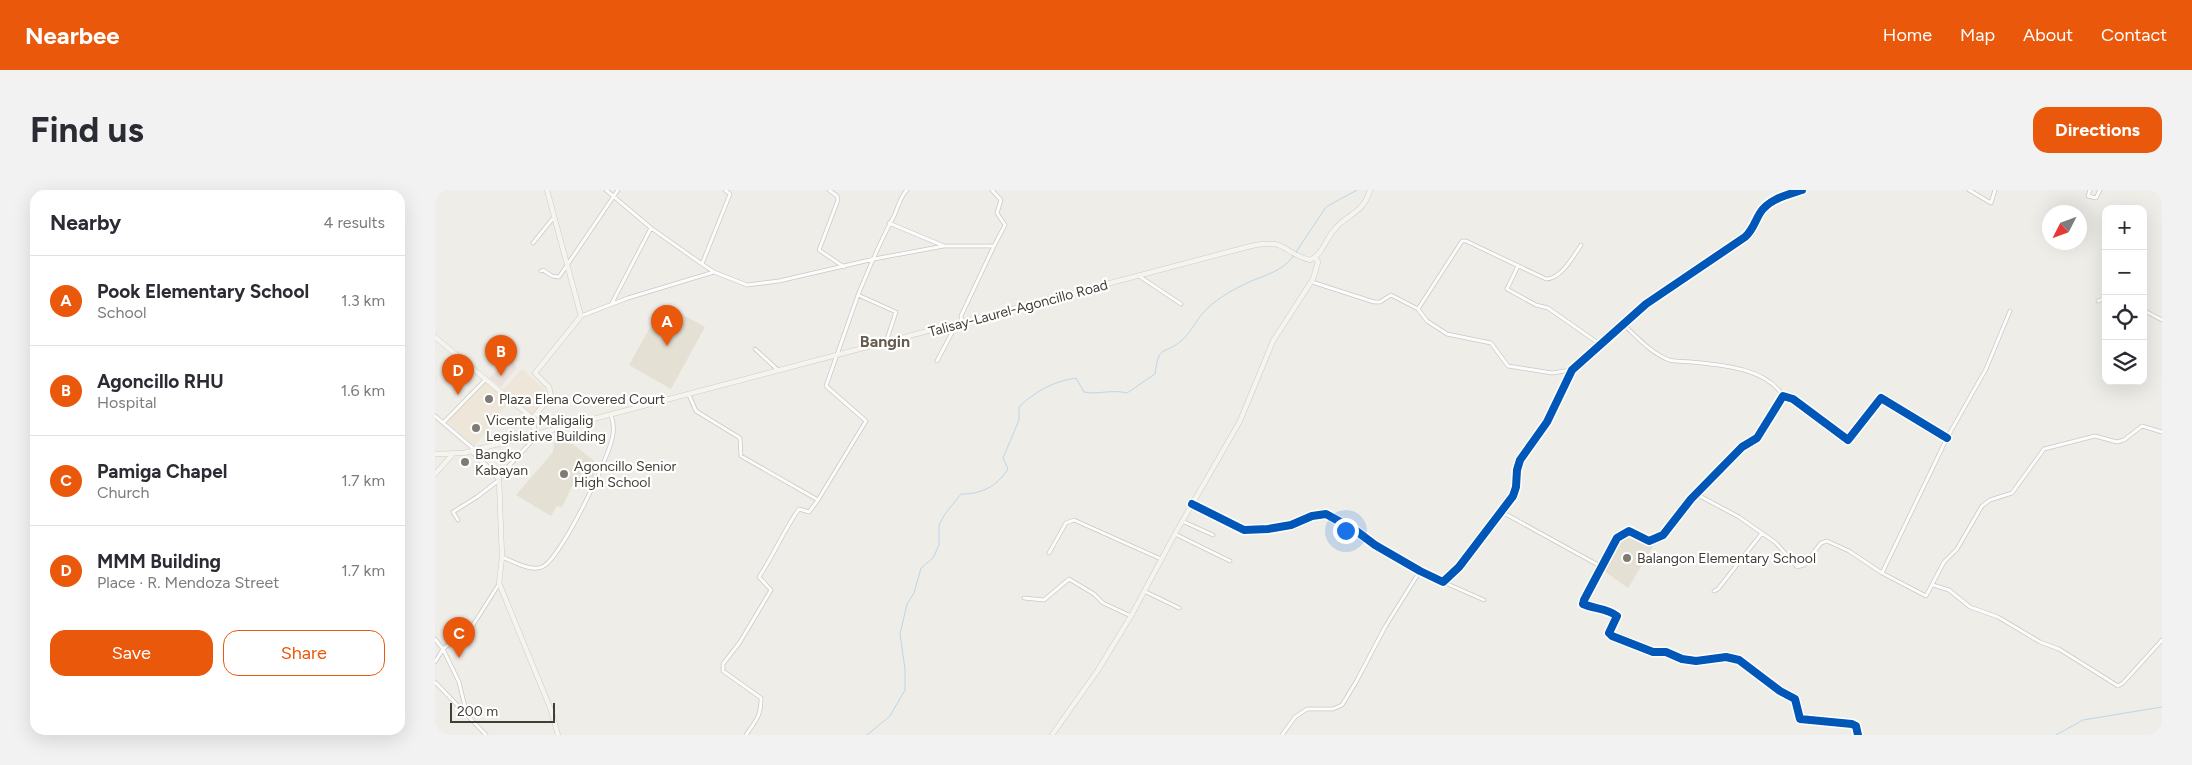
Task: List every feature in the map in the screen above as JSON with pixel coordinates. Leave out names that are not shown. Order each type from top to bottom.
[{"type":"street","points":[[547,190],[581,316]]},
{"type":"street","points":[[606,190],[651,228],[702,264],[715,272],[747,285],[763,284],[845,267],[873,259],[944,246],[994,246]]},
{"type":"street","points":[[541,271],[543,270],[556,278],[618,190]]},
{"type":"street","points":[[702,264],[730,194],[725,190]]},
{"type":"street","points":[[829,190],[837,196],[838,200],[819,250],[845,267]]},
{"type":"street","points":[[746,735],[757,722],[761,712],[761,698],[723,671],[723,664],[740,642],[771,590],[759,577],[773,554],[784,530],[799,509],[809,512],[819,500],[866,421],[825,386],[873,259],[902,196],[907,190]]},
{"type":"street","points":[[962,323],[961,316],[1005,225],[997,213],[1001,200],[992,190]]},
{"type":"street","points":[[1052,735],[1098,670],[1131,616],[1182,521],[1240,422],[1273,341],[1317,269],[1318,262],[1315,258],[1340,223],[1363,207],[1370,190]]},
{"type":"street","points":[[1443,582],[1459,566],[1502,512],[1517,487],[1517,470],[1520,460],[1547,422],[1572,370],[1646,304],[1751,232],[1760,212],[1768,204],[1802,190]]},
{"type":"street","points":[[1969,190],[1991,203],[1995,190]]},
{"type":"street","points":[[2090,190],[2088,196],[2096,198],[2100,190]]},
{"type":"street","points":[[533,243],[554,216]]},
{"type":"street","points":[[889,223],[944,246]]},
{"type":"street","points":[[612,303],[651,228]]},
{"type":"street","points":[[1418,309],[1462,241],[1546,279],[1552,279],[1559,274],[1581,245]]},
{"type":"street","name":"Talisay-Laurel-Agoncillo Road","points":[[435,454],[452,454],[474,450],[534,435],[956,325],[1017,306],[1269,243],[1278,244],[1310,260],[1315,258]]},
{"type":"street","points":[[1518,266],[1507,289],[1536,305],[1548,308],[1601,345]]},
{"type":"street","points":[[532,419],[551,396],[549,387],[535,373],[581,316],[612,303],[715,272]]},
{"type":"street","points":[[1139,276],[1181,304]]},
{"type":"street","points":[[1311,281],[1375,302],[1380,302],[1391,295],[1418,309],[1427,321],[1447,334],[1491,343],[1508,366],[1552,373],[1572,370]]},
{"type":"street","points":[[858,295],[896,312],[886,342]]},
{"type":"street","points":[[2098,300],[2102,299]]},
{"type":"street","points":[[1882,573],[1947,438],[1986,370],[2010,311]]},
{"type":"street","points":[[2147,312],[2162,320]]},
{"type":"street","points":[[937,362],[956,325]]},
{"type":"street","points":[[1624,325],[1655,354],[1676,362],[1714,364],[1751,372],[1777,386],[1783,396],[1793,399],[1848,440],[1881,398],[1947,438]]},
{"type":"street","points":[[435,337],[532,419],[534,435],[531,442],[499,478],[477,497],[453,512],[458,520]]},
{"type":"street","points":[[755,349],[779,371]]},
{"type":"street","points":[[444,422],[486,379]]},
{"type":"street","points":[[689,395],[696,411],[740,438],[741,456],[819,500]]},
{"type":"street","points":[[1783,396],[1757,438],[1742,447],[1696,494],[1663,535],[1649,541],[1633,532],[1625,532],[1617,538],[1583,604],[1612,612],[1617,616],[1617,620],[1609,632],[1613,636],[1653,652],[1665,652],[1682,659],[1696,660],[1726,657],[1739,660],[1780,691],[1795,699],[1799,719],[1851,724],[1856,726],[1858,735]]},
{"type":"street","points":[[502,557],[535,569],[545,566],[553,557],[567,538],[585,504],[607,451],[613,435],[611,415]]},
{"type":"street","points":[[435,416],[474,450],[499,478],[502,557],[499,583],[473,625],[443,650],[435,662]]},
{"type":"street","points":[[1696,494],[1739,517],[1776,543],[1797,567],[1804,565],[1821,543],[1827,541],[1849,551],[1882,573],[1925,597],[1944,562],[1957,549],[1982,506],[1990,500],[2013,493],[2044,449],[2095,436],[2117,442],[2124,440],[2142,426],[2162,432]]},
{"type":"street","points":[[435,474],[452,454]]},
{"type":"street","points":[[1192,504],[1244,530],[1268,529],[1291,525],[1312,516],[1326,514],[1420,571],[1484,600]]},
{"type":"street","points":[[1502,512],[1601,566]]},
{"type":"street","points":[[1049,553],[1066,523],[1074,520],[1161,559]]},
{"type":"street","points":[[1182,521],[1213,535]]},
{"type":"street","points":[[1713,591],[1718,589],[1762,533]]},
{"type":"street","points":[[1175,534],[1230,561]]},
{"type":"street","points":[[1282,735],[1295,717],[1307,709],[1333,708],[1342,704],[1357,682],[1385,627],[1420,571]]},
{"type":"street","points":[[1024,598],[1044,600],[1069,579],[1094,594],[1103,603],[1131,616]]},
{"type":"street","points":[[499,583],[551,710],[558,735]]},
{"type":"street","points":[[1933,585],[1949,590],[1970,608],[1998,617],[2040,642],[2059,649],[2091,667],[2118,686],[2122,685],[2162,640]]},
{"type":"street","points":[[1143,591],[1179,608]]},
{"type":"street","points":[[435,639],[443,650],[459,682],[467,715]]},
{"type":"street","points":[[435,682],[486,735]]},
{"type":"shaded area","points":[[663,304],[705,327],[671,389],[629,365]]},
{"type":"shaded area","points":[[509,360],[517,367],[501,387],[489,378]]},
{"type":"shaded area","points":[[522,369],[550,394],[532,416],[503,390]]},
{"type":"shaded area","points":[[485,382],[509,402],[475,446],[446,421]]},
{"type":"shaded area","name":"Agoncillo Senior High School","points":[[554,442],[570,442],[598,464],[590,486],[573,484],[562,507],[557,506],[551,516],[516,495],[553,452]]},
{"type":"shaded area","name":"Balangon Elementary School","points":[[1629,533],[1653,547],[1628,588],[1601,569],[1622,537]]},
{"type":"waterway","points":[[1296,252],[1326,207],[1357,190]]},
{"type":"waterway","points":[[867,735],[890,716],[905,690],[905,669],[900,634],[907,604],[914,593],[921,568],[933,558],[939,545],[939,525],[961,494],[976,493],[988,488],[999,480],[1008,469],[1003,458],[1019,420],[1019,407],[1045,388],[1076,378],[1084,392],[1127,393],[1155,374],[1160,354],[1181,341],[1212,304],[1236,288],[1280,269],[1294,255]]},
{"type":"waterway","points":[[2056,735],[2083,720],[2162,707]]},
{"type":"cycle path","points":[[1192,504],[1244,530],[1268,529],[1291,525],[1312,516],[1326,514],[1355,530],[1375,545],[1443,582],[1459,567],[1513,496],[1520,460],[1547,422],[1572,370],[1646,304],[1745,237],[1768,204],[1802,190]]},
{"type":"cycle path","points":[[1858,735],[1856,726],[1852,724],[1800,719],[1795,699],[1780,691],[1739,660],[1726,657],[1696,661],[1682,659],[1666,652],[1653,652],[1612,636],[1609,633],[1617,616],[1609,611],[1587,606],[1583,604],[1584,600],[1617,538],[1629,531],[1649,541],[1663,535],[1691,499],[1742,447],[1757,438],[1783,396],[1793,399],[1848,440],[1881,398],[1947,438]]},
{"type":"place","name":"Pook Elementary School","points":[[667,346]]},
{"type":"place","name":"Agoncillo RHU","points":[[501,376]]},
{"type":"place","name":"MMM Building","points":[[458,395]]},
{"type":"place","name":"Plaza Elena Covered Court","points":[[489,399]]},
{"type":"place","name":"Vicente Maligalig Legislative Building","points":[[476,428]]},
{"type":"place","name":"Bangko Kabayan","points":[[465,462]]},
{"type":"place","name":"Agoncillo Senior High School","points":[[564,474]]},
{"type":"place","name":"Balangon Elementary School","points":[[1627,558]]},
{"type":"place","name":"Pamiga Chapel","points":[[459,658]]},
{"type":"district","name":"Bangin","points":[[885,341]]}]
